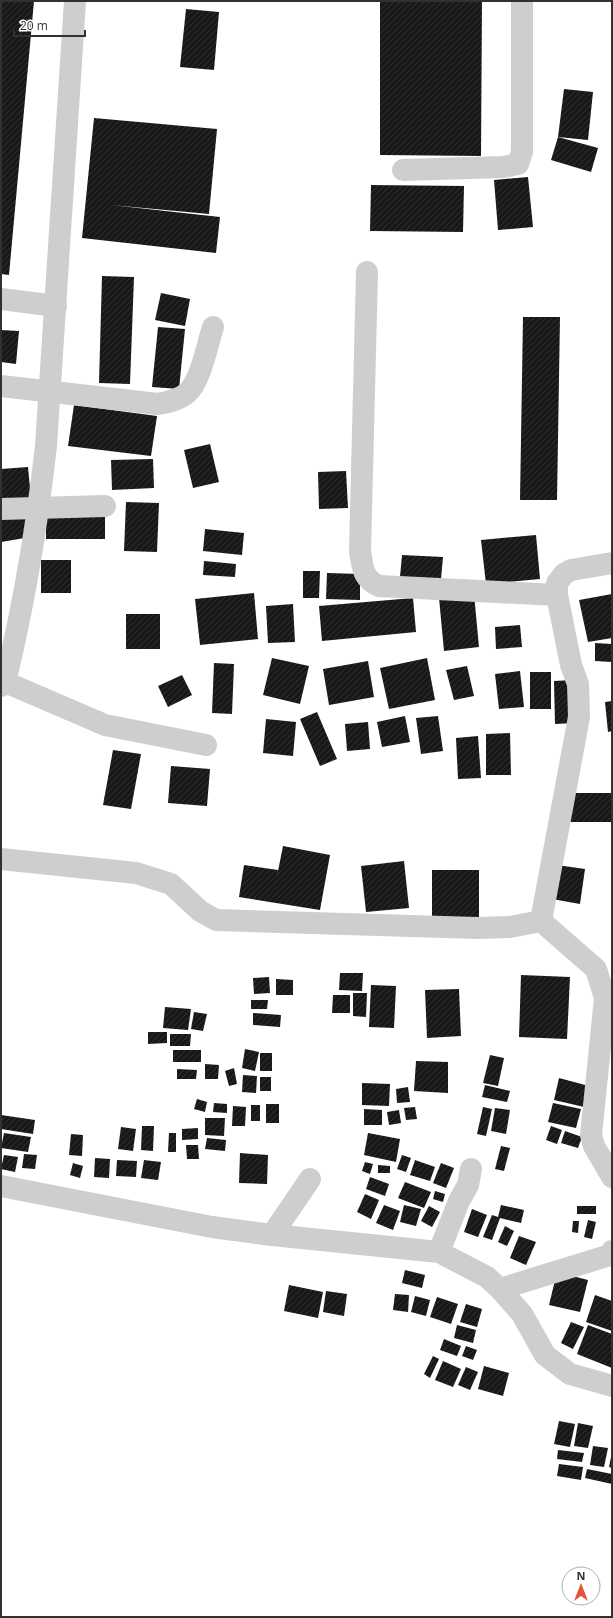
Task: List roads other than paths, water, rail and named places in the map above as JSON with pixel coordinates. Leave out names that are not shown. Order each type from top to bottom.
[{"type":"street","points":[[76,1],[56,306],[48,390],[46,446],[38,509],[17,633],[3,684],[105,725],[206,745]]},
{"type":"street","points":[[404,170],[503,168],[518,164],[522,152],[522,1]]},
{"type":"street","points":[[367,272],[360,551],[363,569],[368,581],[379,586],[557,595]]},
{"type":"street","points":[[1,299],[56,306]]},
{"type":"street","points":[[1,386],[48,390],[158,404],[178,399],[187,393],[195,382],[213,327]]},
{"type":"street","points":[[1,509],[105,506]]},
{"type":"street","points":[[541,921],[579,717],[578,684],[572,665],[557,595],[557,583],[564,574],[572,570],[612,563]]},
{"type":"street","points":[[1,859],[136,874],[171,884],[200,911],[216,920],[476,928],[510,927],[541,921]]},
{"type":"street","points":[[541,921],[596,969],[605,998],[591,1135],[594,1146],[612,1177]]},
{"type":"street","points":[[439,1252],[459,1201],[468,1185],[471,1169]]},
{"type":"street","points":[[272,1235],[310,1179]]},
{"type":"street","points":[[1,1186],[212,1227],[272,1235],[439,1252],[487,1277],[500,1289],[522,1314],[545,1355],[570,1374],[612,1386]]},
{"type":"street","points":[[500,1289],[610,1255],[612,1252]]}]
